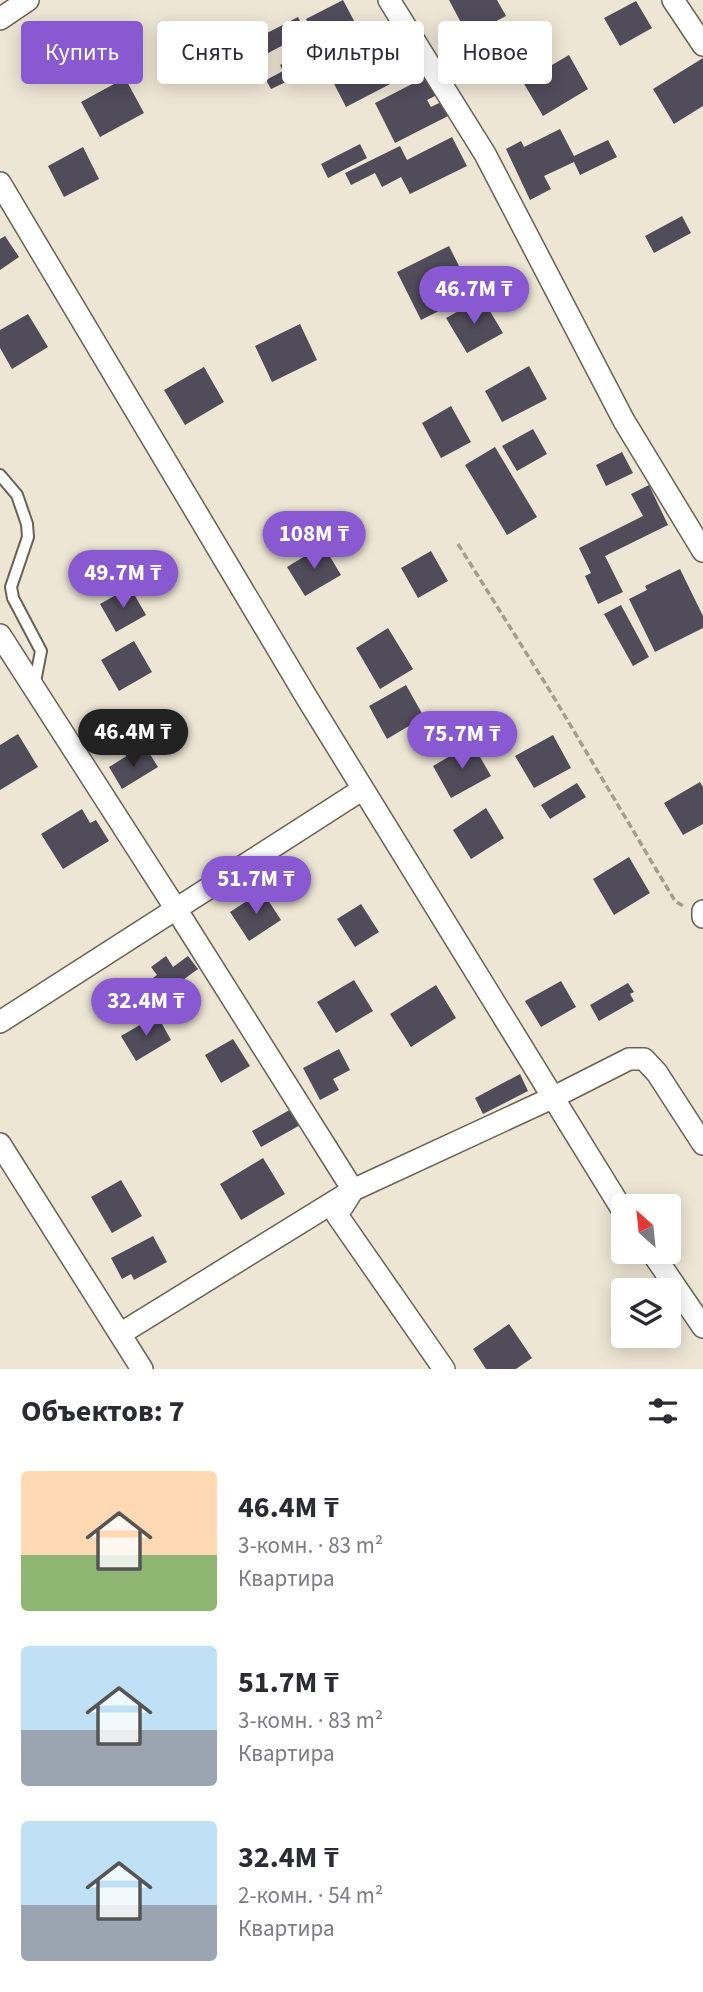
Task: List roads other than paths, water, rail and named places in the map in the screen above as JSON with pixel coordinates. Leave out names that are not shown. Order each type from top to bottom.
[{"type":"street","points":[[0,19],[28,0]]},
{"type":"street","points":[[388,0],[485,153],[624,421],[703,551]]},
{"type":"street","points":[[673,0],[703,45]]},
{"type":"street","points":[[0,183],[363,789],[613,1194]]},
{"type":"street","points":[[0,635],[353,1190]]},
{"type":"street","points":[[0,1022],[363,789]]},
{"type":"street","points":[[120,1335],[353,1190],[554,1097],[629,1059],[644,1059],[657,1073],[703,1144]]},
{"type":"street","points":[[0,1144],[142,1369]]},
{"type":"street","points":[[353,1190],[337,1215],[444,1369]]},
{"type":"street","points":[[660,1264],[703,1327]]},
{"type":"lane","points":[[0,475],[16,495],[27,524],[28,537],[11,587],[13,598],[41,651],[34,687]]}]
